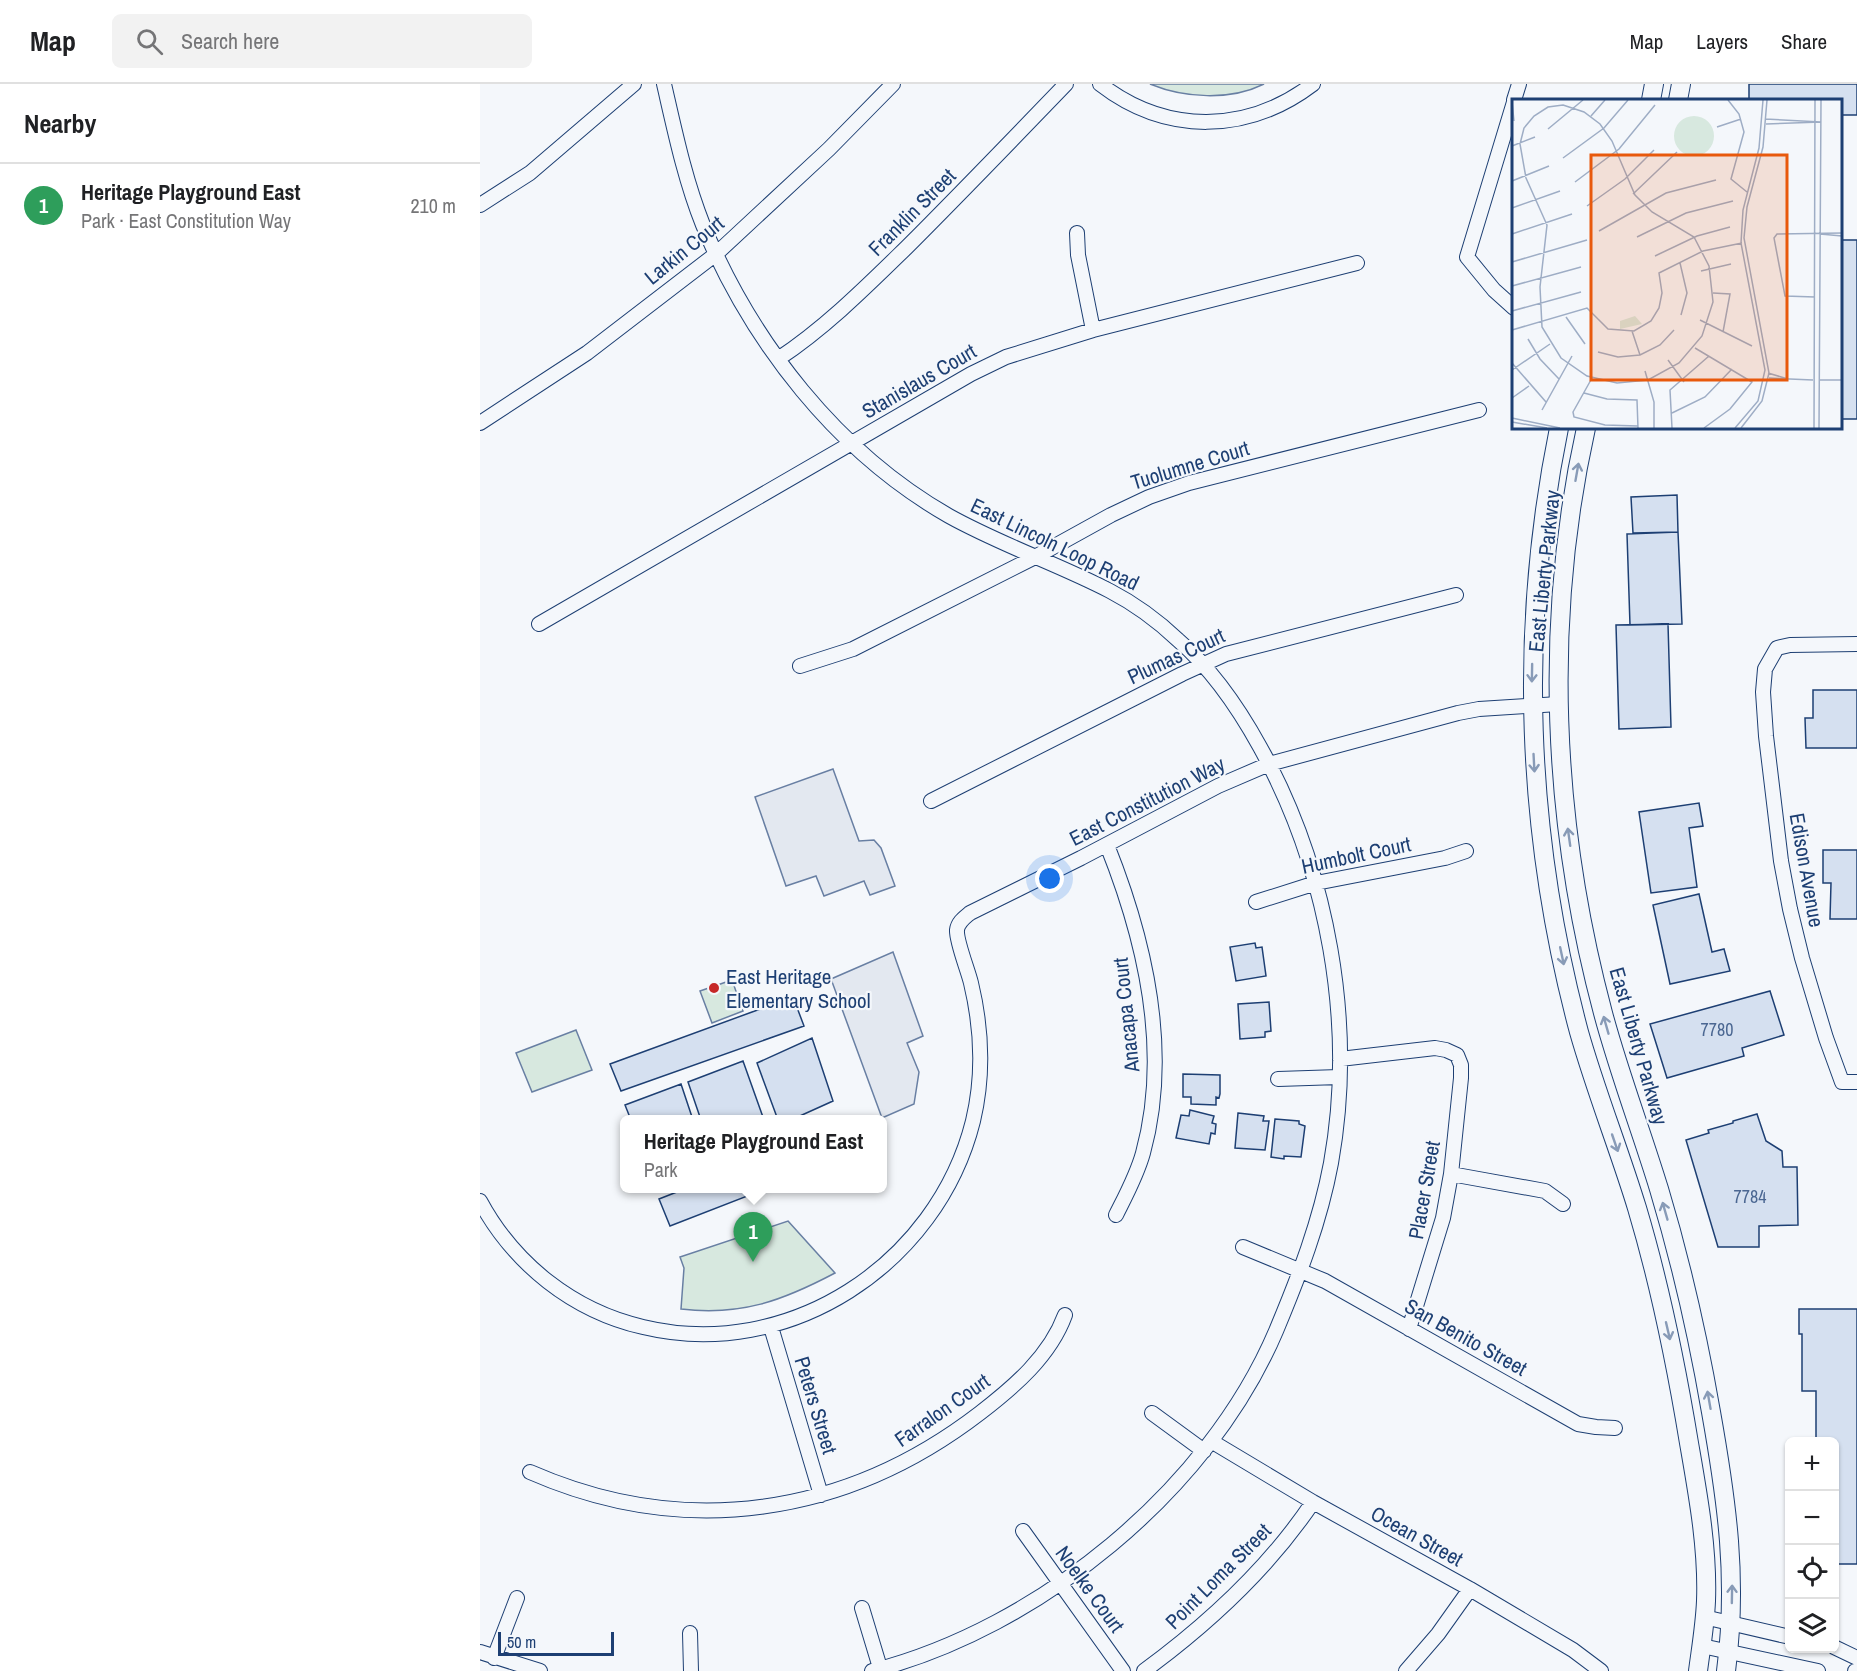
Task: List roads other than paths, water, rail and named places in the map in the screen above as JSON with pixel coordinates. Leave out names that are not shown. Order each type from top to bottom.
[{"type":"street","points":[[480,205],[530,173],[634,84]]},
{"type":"street","name":"East Lincoln Loop Road","points":[[664,84],[686,176],[716,254],[748,314],[778,359],[815,406],[852,444],[905,488],[947,515],[1125,599],[1162,626],[1204,663],[1244,718],[1269,764],[1294,820],[1316,883],[1332,960],[1340,1059],[1337,1123],[1331,1163],[1319,1215],[1301,1270],[1263,1360],[1208,1446],[1140,1519],[1101,1553],[1061,1583],[985,1627],[878,1670]]},
{"type":"street","name":"Larkin Court","points":[[480,423],[587,353],[716,254],[829,149],[893,84]]},
{"type":"street","name":"Franklin Street","points":[[778,359],[804,340],[869,283],[1066,84]]},
{"type":"street","points":[[1100,84],[1126,102],[1156,115],[1178,120],[1211,122],[1233,120],[1265,112],[1285,103],[1313,84]]},
{"type":"street","points":[[1515,99],[1519,84]]},
{"type":"street","points":[[1651,99],[1654,84]]},
{"type":"street","points":[[1678,99],[1681,84]]},
{"type":"street","points":[[1512,108],[1467,257],[1494,291],[1512,306]]},
{"type":"street","points":[[1077,233],[1077,255],[1093,330]]},
{"type":"street","name":"Stanislaus Court","points":[[539,624],[986,366],[1034,347],[1093,330],[1357,263]]},
{"type":"street","name":"Tuolumne Court","points":[[800,666],[853,649],[1035,557],[1110,515],[1149,497],[1188,483],[1479,410]]},
{"type":"street","name":"East Liberty Parkway","points":[[1559,429],[1545,501],[1533,629],[1532,705],[1541,842],[1569,993],[1586,1055],[1637,1207],[1674,1357],[1705,1554],[1704,1617],[1698,1671]]},
{"type":"street","name":"East Liberty Parkway","points":[[1586,429],[1565,548],[1558,635],[1558,704],[1562,779],[1584,929],[1608,1031],[1675,1245],[1705,1377],[1728,1514],[1732,1589],[1726,1671]]},
{"type":"street","name":"Plumas Court","points":[[931,801],[1226,654],[1456,595]]},
{"type":"street","name":"Edison Avenue","points":[[1857,644],[1790,645],[1777,648],[1765,669],[1763,692],[1773,798],[1790,909],[1814,998],[1842,1082],[1857,1082]]},
{"type":"street","name":"East Constitution Way","points":[[480,1201],[491,1222],[525,1263],[572,1299],[632,1325],[684,1334],[726,1334],[771,1327],[812,1311],[839,1298],[875,1273],[899,1252],[935,1208],[957,1166],[972,1123],[981,1068],[981,1046],[976,1008],[957,936],[960,920],[1218,786],[1269,764],[1302,753],[1458,713],[1479,709],[1558,704]]},
{"type":"street","name":"Anacapa Court","points":[[1107,845],[1139,941],[1150,996],[1154,1049],[1154,1080],[1146,1143],[1139,1165],[1116,1215]]},
{"type":"street","name":"Humbolt Court","points":[[1256,902],[1316,883],[1445,858],[1466,851]]},
{"type":"street","name":"Placer Street","points":[[1340,1059],[1434,1048],[1457,1055],[1461,1065],[1451,1174],[1443,1218],[1436,1247],[1409,1329]]},
{"type":"street","points":[[1278,1079],[1339,1077]]},
{"type":"street","points":[[1451,1174],[1545,1191],[1563,1204]]},
{"type":"street","name":"San Benito Street","points":[[1243,1247],[1325,1281],[1578,1424],[1614,1428]]},
{"type":"street","name":"Farralon Court","points":[[530,1472],[565,1488],[608,1500],[672,1510],[710,1511],[749,1508],[821,1495],[865,1480],[904,1463],[962,1427],[995,1401],[1034,1364],[1058,1335],[1065,1315]]},
{"type":"street","name":"Peters Street","points":[[771,1327],[821,1495]]},
{"type":"street","name":"Ocean Street","points":[[1152,1413],[1470,1590],[1572,1650],[1601,1671]]},
{"type":"street","name":"Point Loma Street","points":[[1144,1671],[1215,1613],[1246,1584],[1278,1548],[1313,1502]]},
{"type":"street","name":"Noelke Court","points":[[1023,1531],[1123,1671]]},
{"type":"street","points":[[1407,1671],[1470,1590]]},
{"type":"street","points":[[517,1598],[485,1657],[540,1671]]},
{"type":"street","points":[[862,1608],[878,1670]]},
{"type":"street","points":[[1704,1617],[1785,1636]]},
{"type":"street","points":[[690,1632],[691,1671]]},
{"type":"street","points":[[1701,1646],[1818,1671]]},
{"type":"street","points":[[1839,1649],[1857,1658]]},
{"type":"place","name":"East Heritage Elementary School","points":[[714,988]]},
{"type":"place","name":"Heritage Playground East","points":[[753,1262]]}]
